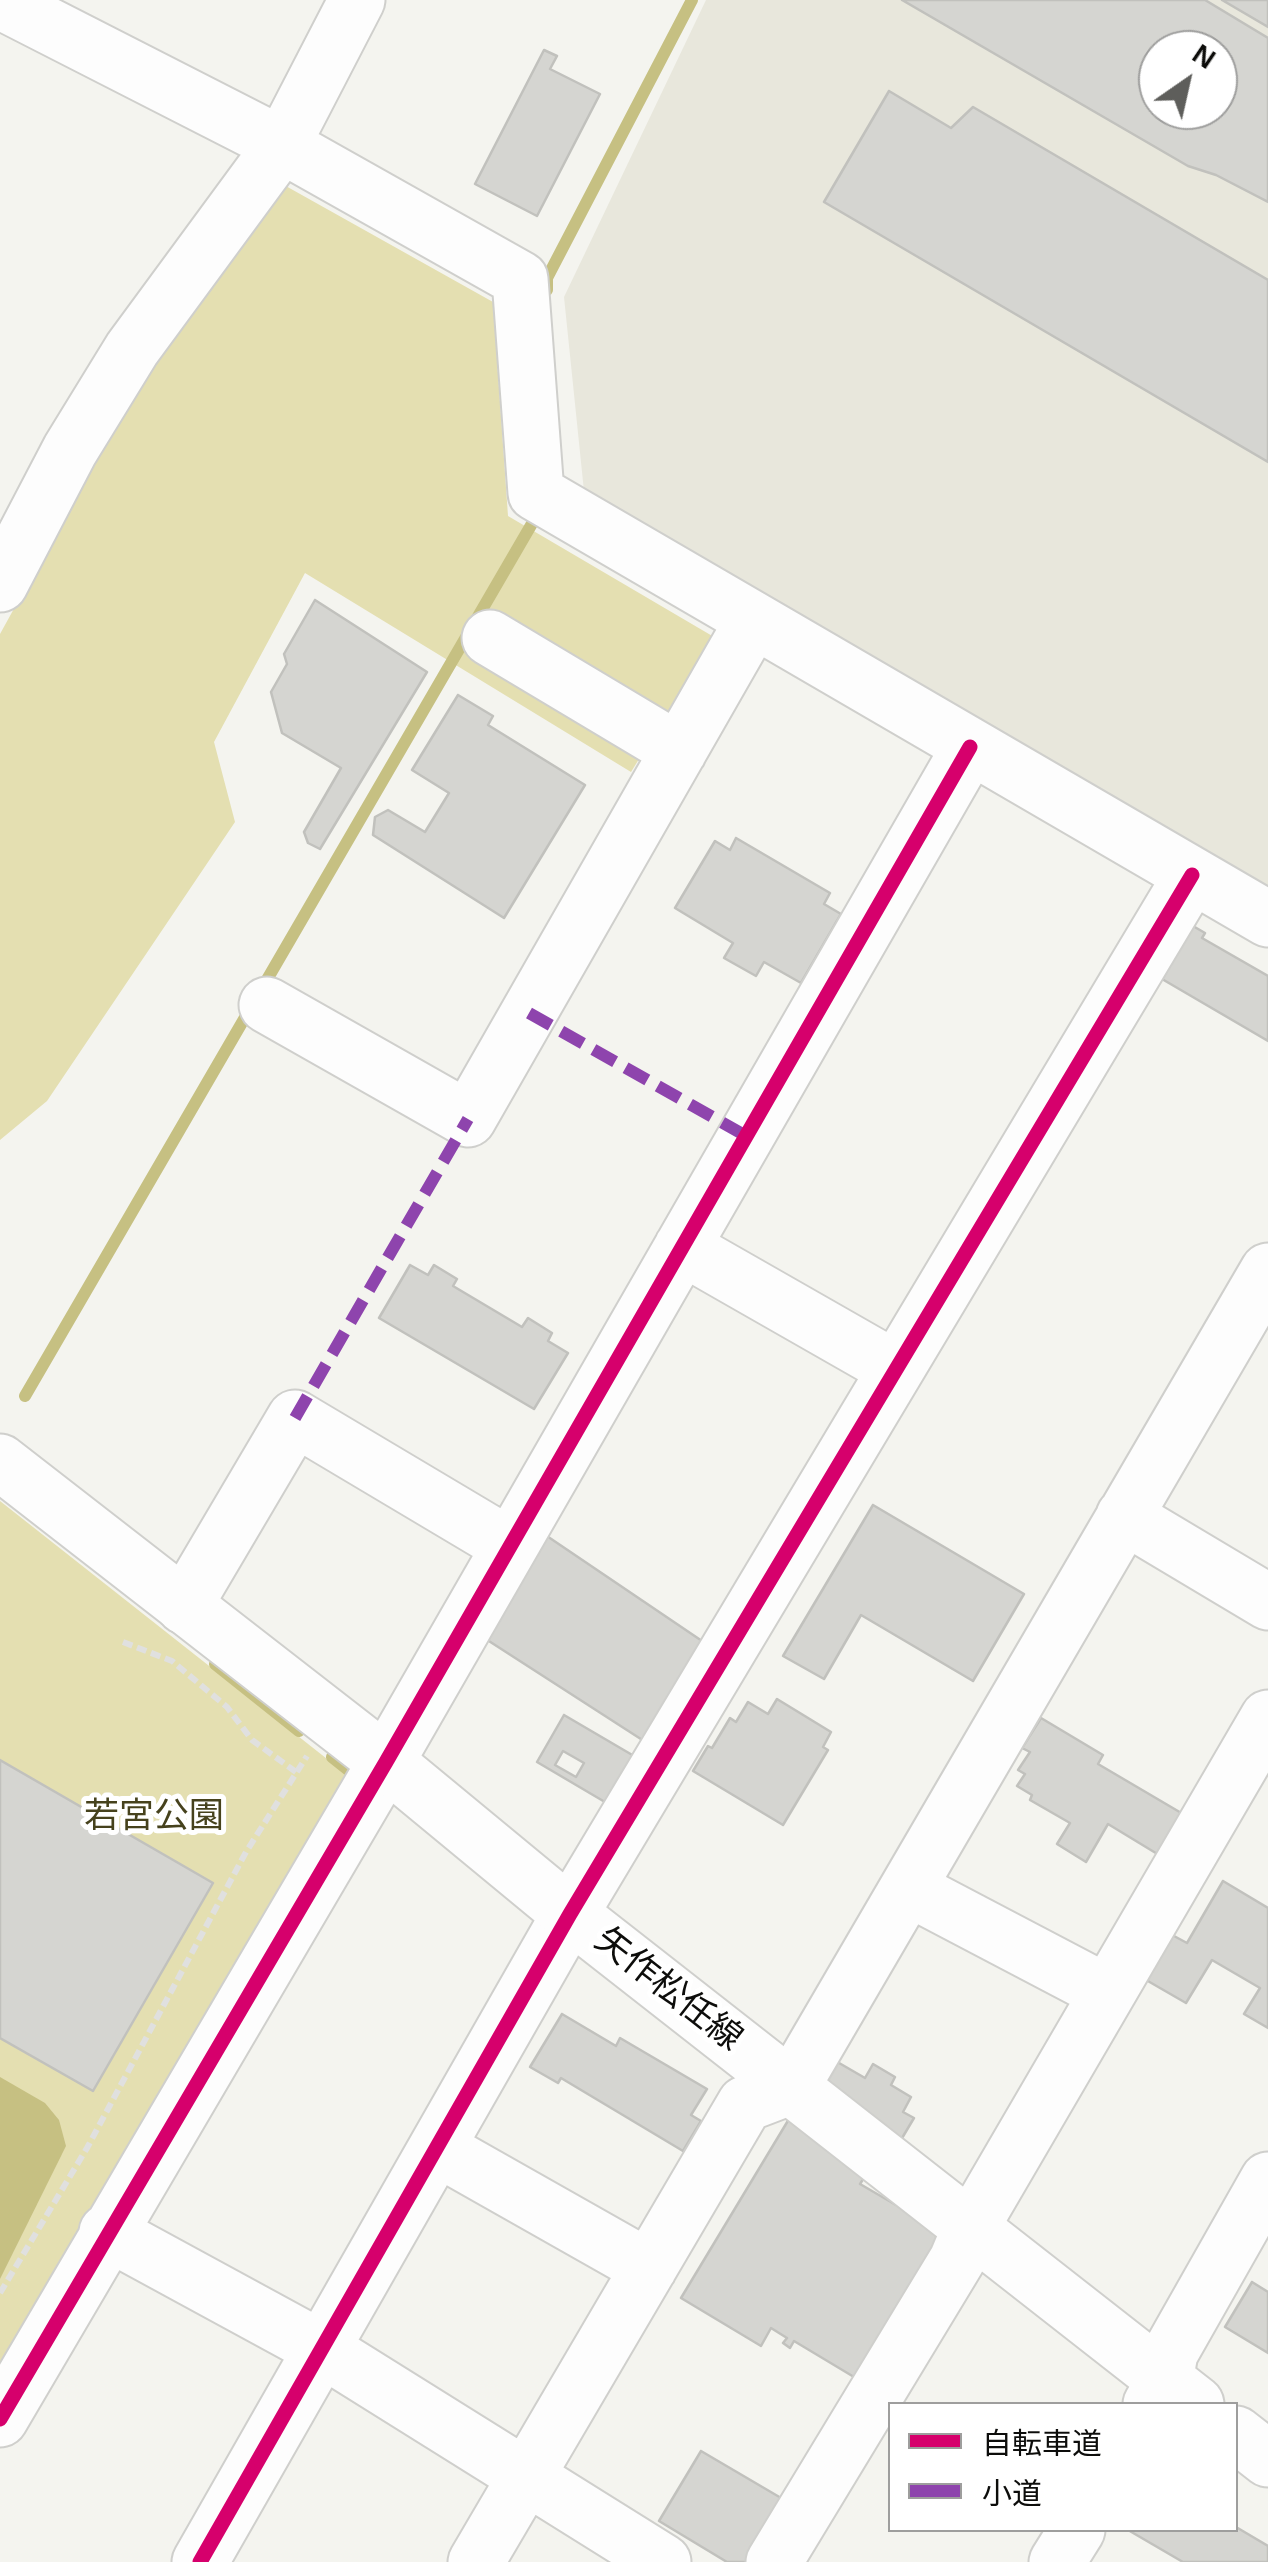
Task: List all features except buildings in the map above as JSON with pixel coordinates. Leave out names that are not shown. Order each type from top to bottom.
[{"type":"street","points":[[0,584],[70,450],[132,350],[282,145],[357,0]]},
{"type":"street","points":[[10,14],[282,145],[520,280],[536,493],[1268,919]]},
{"type":"street","points":[[268,1005],[468,1119],[754,621]]},
{"type":"street","points":[[490,638],[679,751]]},
{"type":"street","points":[[0,2419],[386,1762],[970,747]]},
{"type":"street","points":[[200,2562],[570,1914],[1192,875]]},
{"type":"street","points":[[682,1247],[894,1368]]},
{"type":"street","points":[[476,2562],[744,2104],[792,2086],[1268,1272]]},
{"type":"street","points":[[184,1606],[295,1418],[510,1546]]},
{"type":"street","name":"矢作松任線","points":[[0,1462],[386,1762],[570,1914],[970,2228],[1171,2397]]},
{"type":"street","points":[[1124,1516],[1268,1602]]},
{"type":"street","points":[[774,2562],[957,2260],[970,2228],[1268,1718]]},
{"type":"street","points":[[908,1888],[1106,1992]]},
{"type":"street","points":[[437,2148],[649,2268]]},
{"type":"street","points":[[1171,2397],[1170,2354],[1252,2244],[1268,2180]]},
{"type":"street","points":[[107,2232],[322,2349],[525,2480],[663,2562]]},
{"type":"street","points":[[1238,2436],[1268,2459]]},
{"type":"street","points":[[1058,2562],[1076,2532]]},
{"type":"path","points":[[123,1642],[172,1661],[227,1707],[252,1740],[296,1772]]},
{"type":"path","points":[[0,2293],[87,2148],[246,1852],[332,1720]]},
{"type":"shaded area","points":[[706,0],[1268,0],[1268,900],[585,501],[564,297]]},
{"type":"shaded area","points":[[0,2077],[45,2103],[59,2120],[66,2146],[0,2279]]},
{"type":"green space","points":[[284,185],[493,302],[508,516],[714,637],[631,772],[305,573],[214,742],[235,822],[47,1101],[0,1140],[0,634],[170,326]]},
{"type":"green space","name":"若宮公園","points":[[0,1501],[355,1781],[0,2371]]},
{"type":"waterway","points":[[547,290],[547,278],[692,0]]},
{"type":"waterway","points":[[25,1396],[537,515]]},
{"type":"waterway","points":[[215,1664],[299,1731]]},
{"type":"waterway","points":[[332,1757],[361,1780]]},
{"type":"marked path","points":[[529,1013],[746,1136]]},
{"type":"marked path","points":[[295,1418],[468,1119]]},
{"type":"cycle path","points":[[0,2419],[386,1762],[970,747]]},
{"type":"cycle path","points":[[200,2562],[570,1914],[1192,875]]}]
